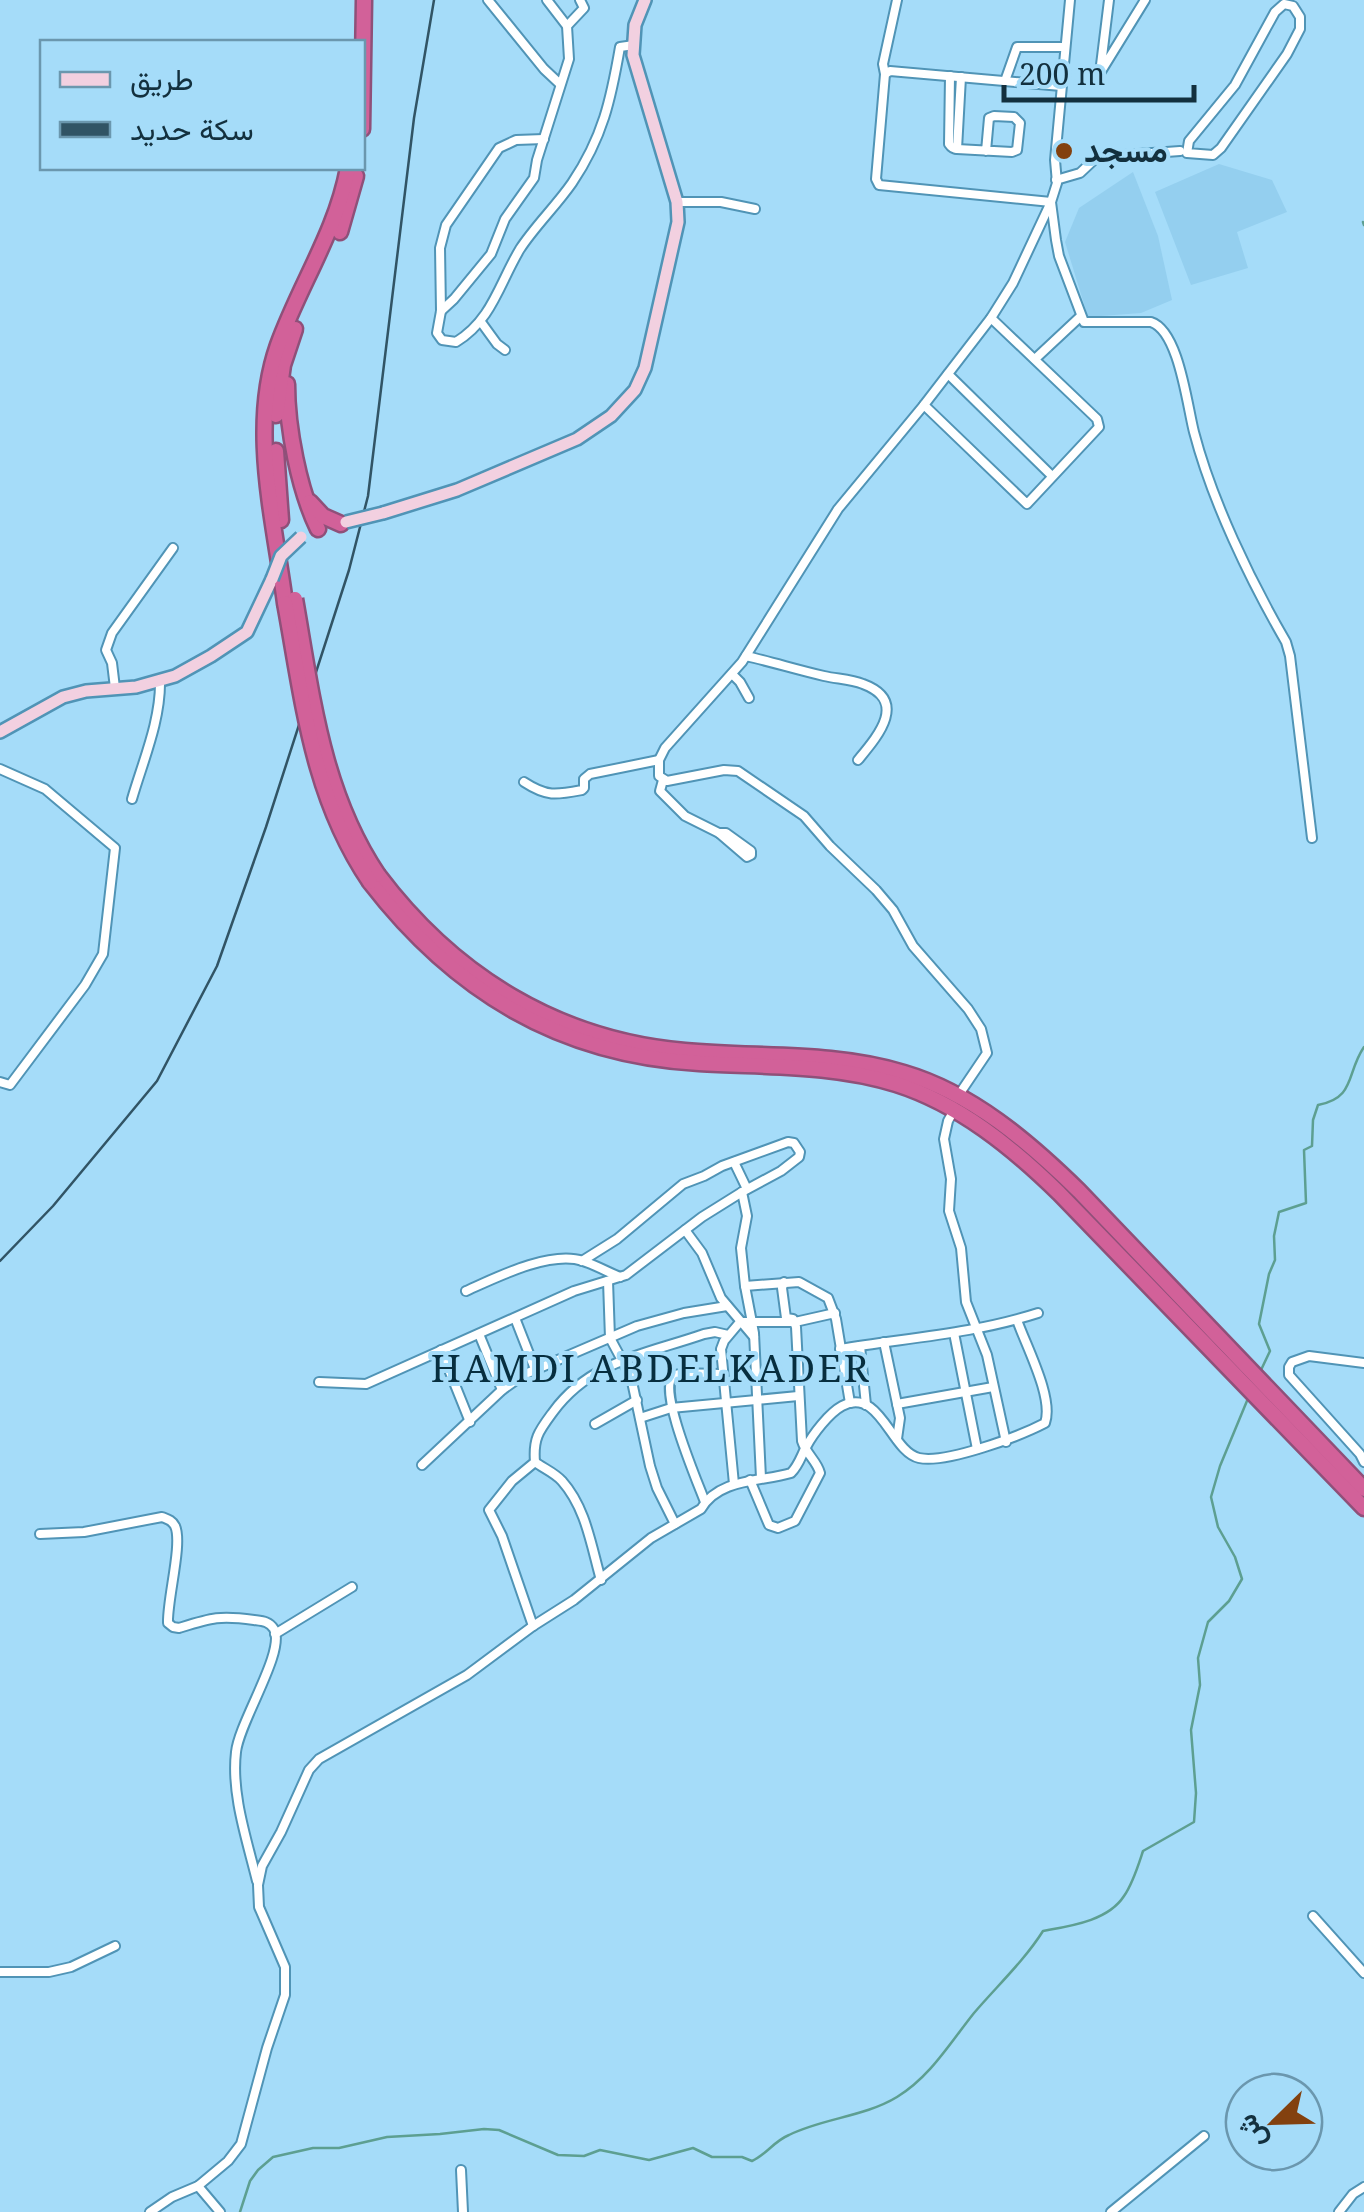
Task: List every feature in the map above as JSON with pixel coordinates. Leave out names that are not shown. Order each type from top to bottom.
[{"type":"highway","points":[[354,40],[355,0]]},
{"type":"highway","points":[[363,40],[364,0]]},
{"type":"highway","points":[[290,601],[268,487],[269,382],[278,344],[328,235],[347,170]]},
{"type":"highway","points":[[358,170],[338,237],[294,330],[279,384],[275,421],[280,510],[308,726],[321,782],[341,834],[412,934],[456,972],[507,1007],[556,1032],[599,1046],[664,1060],[848,1074],[894,1084],[990,1116],[1046,1159],[1362,1482]]},
{"type":"highway","points":[[294,330],[287,399],[308,534]]},
{"type":"highway","points":[[276,452],[285,449],[293,455],[308,534]]},
{"type":"highway","points":[[304,495],[322,516],[344,523]]},
{"type":"highway","points":[[956,1103],[1060,1192],[1364,1508]]},
{"type":"main road","points":[[0,732],[63,697],[160,680],[212,656],[247,632],[281,556],[308,534],[457,490],[518,465],[577,439],[612,416],[635,390],[645,368],[678,222],[676,202],[632,54],[634,25],[645,0]]},
{"type":"street","points":[[488,0],[560,84]]},
{"type":"street","points":[[441,311],[491,254],[505,219],[534,178],[569,59],[567,26],[547,0]]},
{"type":"street","points":[[567,26],[584,8],[580,0]]},
{"type":"street","points":[[897,0],[883,64],[886,74],[878,184],[1050,202]]},
{"type":"street","points":[[663,780],[658,772],[665,748],[746,656],[838,509],[992,318],[1013,283],[1056,180],[1070,0]]},
{"type":"street","points":[[1109,0],[1100,73],[1144,0]]},
{"type":"street","points":[[1056,180],[1080,174],[1098,157],[1184,152],[1213,155],[1300,29],[1300,18],[1293,6],[1284,4],[1275,12],[1235,85],[1184,152]]},
{"type":"street","points":[[544,140],[516,140],[499,148],[446,225],[440,248],[441,311],[437,333],[442,340],[456,342],[472,332],[520,249],[561,198],[589,155],[608,110],[620,47],[634,46]]},
{"type":"street","points":[[1005,81],[1017,46],[1065,47]]},
{"type":"street","points":[[886,74],[890,71],[1061,86]]},
{"type":"street","points":[[950,76],[949,144],[957,149],[986,151],[1012,152],[1017,150],[1020,123],[1018,119],[989,118],[986,151]]},
{"type":"street","points":[[957,149],[960,77]]},
{"type":"street","points":[[676,202],[721,202],[755,209]]},
{"type":"street","points":[[1050,202],[1059,256],[1084,322],[1150,322],[1158,324],[1168,338],[1194,434],[1225,520],[1286,642],[1312,838]]},
{"type":"street","points":[[1035,358],[1081,316]]},
{"type":"street","points":[[924,405],[1023,503],[1030,502],[1099,427],[1100,423],[992,318]]},
{"type":"street","points":[[480,322],[505,350]]},
{"type":"street","points":[[948,374],[1052,476]]},
{"type":"street","points":[[116,688],[106,650],[112,633],[174,548]]},
{"type":"street","points":[[746,656],[863,684],[881,696],[887,708],[881,732],[858,760]]},
{"type":"street","points":[[732,674],[749,698]]},
{"type":"street","points":[[132,799],[156,719],[160,680]]},
{"type":"street","points":[[524,782],[547,794],[566,793],[583,789],[584,779],[590,774],[659,760]]},
{"type":"street","points":[[0,769],[45,789],[115,848],[102,954],[85,985],[10,1085],[0,1082]]},
{"type":"street","points":[[663,780],[724,770],[741,772],[804,816],[893,910],[920,954],[981,1029],[987,1052],[956,1103],[944,1139],[951,1179],[949,1212],[960,1248],[966,1302],[987,1355],[1006,1442]]},
{"type":"street","points":[[663,780],[659,790],[680,812],[719,833]]},
{"type":"street","points":[[319,1382],[366,1384],[574,1292],[620,1277],[744,1190],[782,1171],[800,1157],[800,1152],[788,1142],[677,1187],[626,1232],[582,1260]]},
{"type":"street","points":[[734,1162],[744,1190],[747,1216],[741,1248],[754,1337],[761,1478]]},
{"type":"street","points":[[685,1230],[702,1253],[727,1306],[754,1337]]},
{"type":"street","points":[[466,1290],[512,1271],[565,1259],[582,1260],[620,1277]]},
{"type":"street","points":[[608,1280],[610,1338],[631,1377],[657,1488],[676,1524]]},
{"type":"street","points":[[784,1282],[786,1318],[792,1320]]},
{"type":"street","points":[[745,1286],[806,1283],[832,1303],[850,1403]]},
{"type":"street","points":[[422,1465],[502,1390],[535,1369],[653,1322],[727,1306]]},
{"type":"street","points":[[695,1312],[699,1336]]},
{"type":"street","points":[[740,1322],[835,1313]]},
{"type":"street","points":[[840,1349],[977,1329],[1038,1313]]},
{"type":"street","points":[[515,1318],[535,1369]]},
{"type":"street","points":[[750,1480],[771,1527],[778,1528],[791,1523],[800,1513],[820,1473],[805,1445],[792,1320]]},
{"type":"street","points":[[150,2212],[198,2186],[228,2161],[241,2144],[285,1994],[285,1967],[258,1907],[258,1885],[262,1866],[319,1759],[467,1676],[651,1538],[734,1484],[796,1470],[805,1445],[839,1407],[850,1403],[866,1405],[912,1456],[922,1459],[1006,1442],[1046,1423],[1042,1385],[1017,1320]]},
{"type":"street","points":[[734,1484],[721,1349],[740,1322]]},
{"type":"street","points":[[600,1580],[588,1526],[577,1504],[560,1479],[535,1462],[533,1444],[539,1431],[562,1399],[585,1378],[623,1359],[699,1336],[714,1332],[728,1335]]},
{"type":"street","points":[[954,1333],[976,1449]]},
{"type":"street","points":[[479,1334],[502,1390]]},
{"type":"street","points":[[884,1342],[898,1404],[897,1439]]},
{"type":"street","points":[[860,1346],[866,1405]]},
{"type":"street","points":[[441,1350],[470,1422]]},
{"type":"street","points":[[1364,1363],[1310,1356],[1292,1362],[1289,1375],[1364,1462]]},
{"type":"street","points":[[705,1502],[671,1408],[668,1381],[684,1373],[722,1374]]},
{"type":"street","points":[[898,1404],[994,1387]]},
{"type":"street","points":[[640,1418],[671,1408],[798,1396]]},
{"type":"street","points":[[595,1424],[637,1400]]},
{"type":"street","points":[[533,1626],[502,1536],[488,1510],[512,1481],[535,1462]]},
{"type":"street","points":[[40,1534],[84,1532],[168,1519],[176,1528],[176,1544],[168,1622],[178,1628],[213,1616],[238,1618],[268,1622],[276,1634],[276,1648],[236,1750],[236,1782],[258,1885]]},
{"type":"street","points":[[276,1634],[352,1587]]},
{"type":"street","points":[[1313,1916],[1364,1973]]},
{"type":"street","points":[[0,1972],[48,1972],[115,1946]]},
{"type":"street","points":[[1111,2212],[1204,2136]]},
{"type":"street","points":[[460,2170],[463,2212]]},
{"type":"street","points":[[198,2186],[220,2212]]},
{"type":"street","points":[[1339,2212],[1353,2194],[1364,2188]]},
{"type":"shaded area","points":[[1219,164],[1272,180],[1287,212],[1237,232],[1248,268],[1191,285],[1155,192]]},
{"type":"shaded area","points":[[1133,172],[1158,236],[1172,300],[1141,313],[1088,317],[1065,242],[1079,208]]},
{"type":"waterway","points":[[1261,1370],[1270,1351],[1259,1324],[1275,1260],[1279,1212],[1306,1203],[1304,1150],[1312,1146],[1318,1105],[1330,1102],[1345,1090],[1364,1047]]},
{"type":"waterway","points":[[240,2212],[250,2181],[258,2170],[273,2157],[313,2148],[484,2129],[499,2130],[558,2155],[584,2156],[600,2150],[649,2160],[693,2148],[712,2157],[752,2161],[789,2135],[871,2109],[909,2089],[939,2059],[1043,1931],[1088,1921],[1108,1911],[1127,1891],[1143,1851],[1194,1822],[1191,1730],[1200,1685],[1198,1658],[1208,1622],[1229,1601],[1242,1579],[1218,1527],[1211,1497],[1249,1396]]},
{"type":"railway","points":[[0,1261],[53,1206],[157,1081],[217,966],[266,827],[349,570],[368,496],[414,118],[434,0]]},
{"type":"place","name":"مسجد","points":[[1064,151]]},
{"type":"district","name":"HAMDI ABDELKADER","points":[[651,1369]]}]
